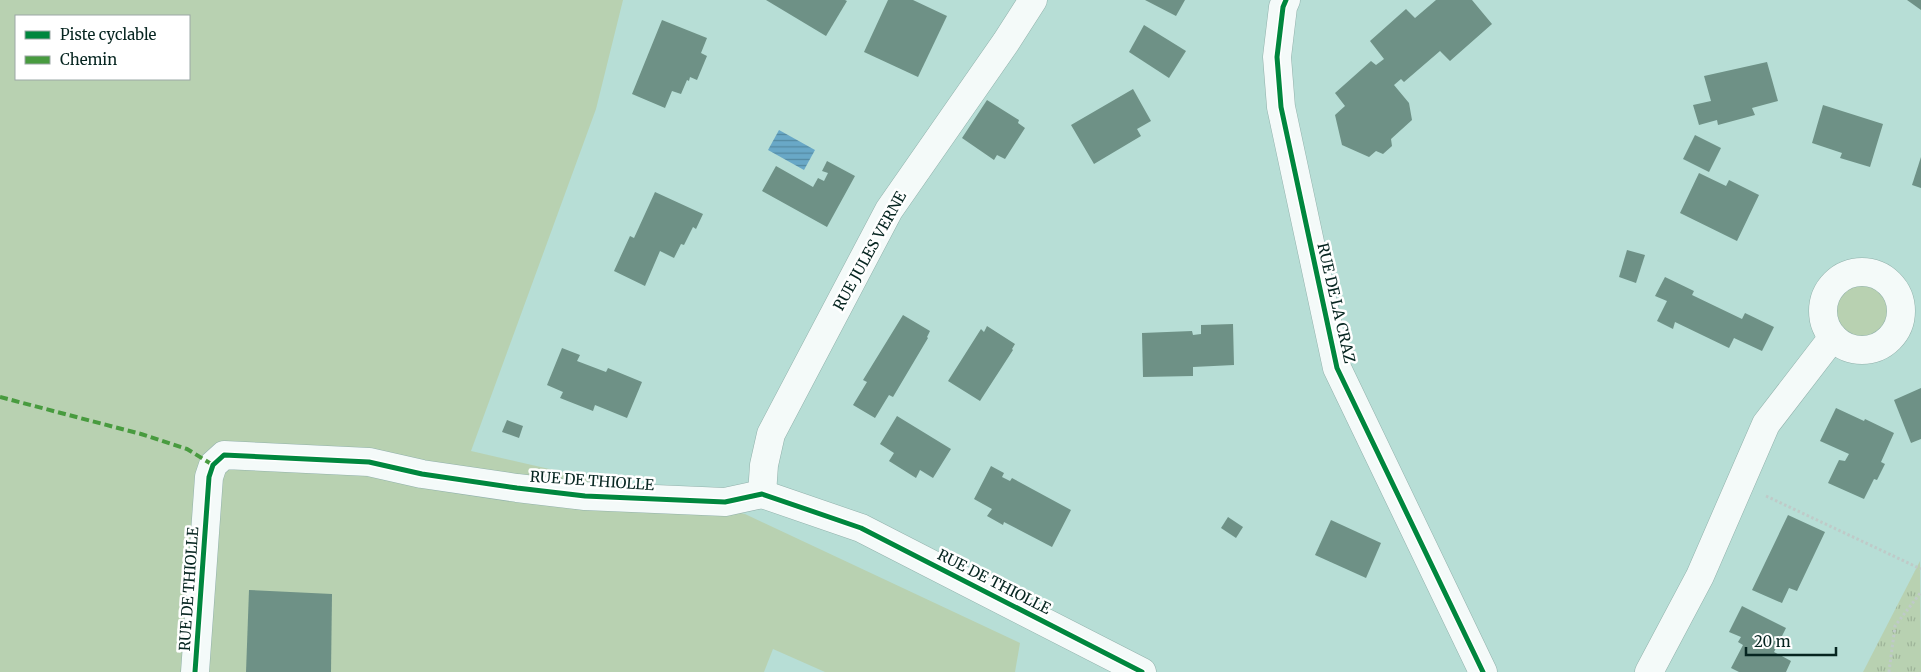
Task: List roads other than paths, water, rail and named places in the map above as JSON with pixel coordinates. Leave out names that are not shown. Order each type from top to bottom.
[{"type":"street","name":"RUE JULES VERNE","points":[[762,494],[764,465],[771,434],[889,210],[1033,0]]},
{"type":"street","name":"RUE DE LA CRAZ","points":[[1286,0],[1283,7],[1277,57],[1281,107],[1337,368],[1483,672]]},
{"type":"street","points":[[1856,272],[1873,273],[1886,279],[1911,306],[1889,339],[1874,349],[1860,350],[1846,347],[1833,337],[1825,323],[1824,308],[1827,294],[1840,278],[1856,272]]},
{"type":"street","points":[[1649,672],[1700,576],[1766,424],[1833,337]]},
{"type":"street","name":"RUE DE THIOLLE","points":[[195,672],[209,477],[214,465],[224,455],[369,462],[432,475],[585,496],[725,502],[762,494],[861,528],[1142,672]]},
{"type":"water","points":[[779,130],[815,150],[804,170],[768,150]]}]
